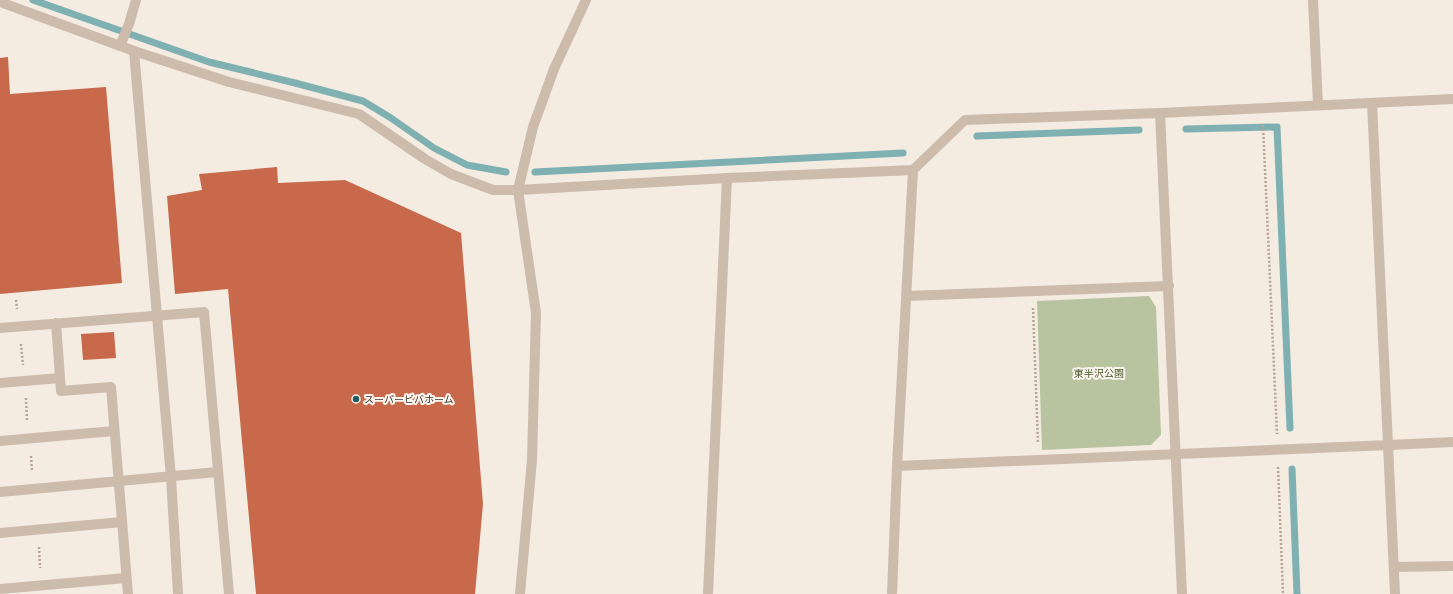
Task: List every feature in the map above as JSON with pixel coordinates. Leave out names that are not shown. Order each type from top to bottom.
[{"type":"street","points":[[120,45],[129,24],[136,0]]},
{"type":"street","points":[[520,594],[532,460],[536,313],[518,190],[532,126],[554,69],[586,0]]},
{"type":"street","points":[[1313,0],[1318,105]]},
{"type":"street","points":[[0,2],[134,51],[229,82],[359,114],[451,174],[493,190],[913,170],[965,120],[1160,113],[1453,99]]},
{"type":"street","points":[[134,51],[171,477],[178,594]]},
{"type":"street","points":[[1372,103],[1395,594]]},
{"type":"street","points":[[1160,113],[1182,594]]},
{"type":"street","points":[[892,594],[897,466],[913,170]]},
{"type":"street","points":[[708,594],[727,178]]},
{"type":"street","points":[[907,296],[1169,286]]},
{"type":"street","points":[[0,328],[204,312],[229,594]]},
{"type":"street","points":[[56,323],[61,391],[111,387],[128,594]]},
{"type":"street","points":[[0,383],[60,378]]},
{"type":"street","points":[[0,441],[114,431]]},
{"type":"street","points":[[897,466],[1453,442]]},
{"type":"street","points":[[0,492],[217,472]]},
{"type":"street","points":[[0,533],[122,522]]},
{"type":"street","points":[[1394,567],[1453,566]]},
{"type":"street","points":[[0,589],[126,578]]},
{"type":"path","points":[[1263,133],[1278,449],[1283,594]]},
{"type":"path","points":[[1032,291],[1038,459]]},
{"type":"green space","name":"東半沢公園","points":[[1149,296],[1156,307],[1161,435],[1151,445],[1042,450],[1037,301]]},
{"type":"building","points":[[8,57],[10,94],[106,87],[122,283],[0,294],[0,58]]},
{"type":"building","name":"スーパービバホーム","points":[[277,167],[278,183],[345,180],[461,233],[483,504],[475,594],[256,594],[228,289],[175,294],[167,196],[202,190],[199,174]]},
{"type":"building","points":[[114,332],[116,358],[83,360],[81,334]]},
{"type":"waterway","points":[[33,0],[209,62],[363,101],[391,118],[434,148],[467,165],[506,172]]},
{"type":"waterway","points":[[1186,129],[1277,127],[1290,428]]},
{"type":"waterway","points":[[977,136],[1139,130]]},
{"type":"waterway","points":[[535,172],[903,153]]},
{"type":"waterway","points":[[1292,469],[1297,594]]},
{"type":"place","name":"スーパービバホーム","points":[[356,399]]}]
